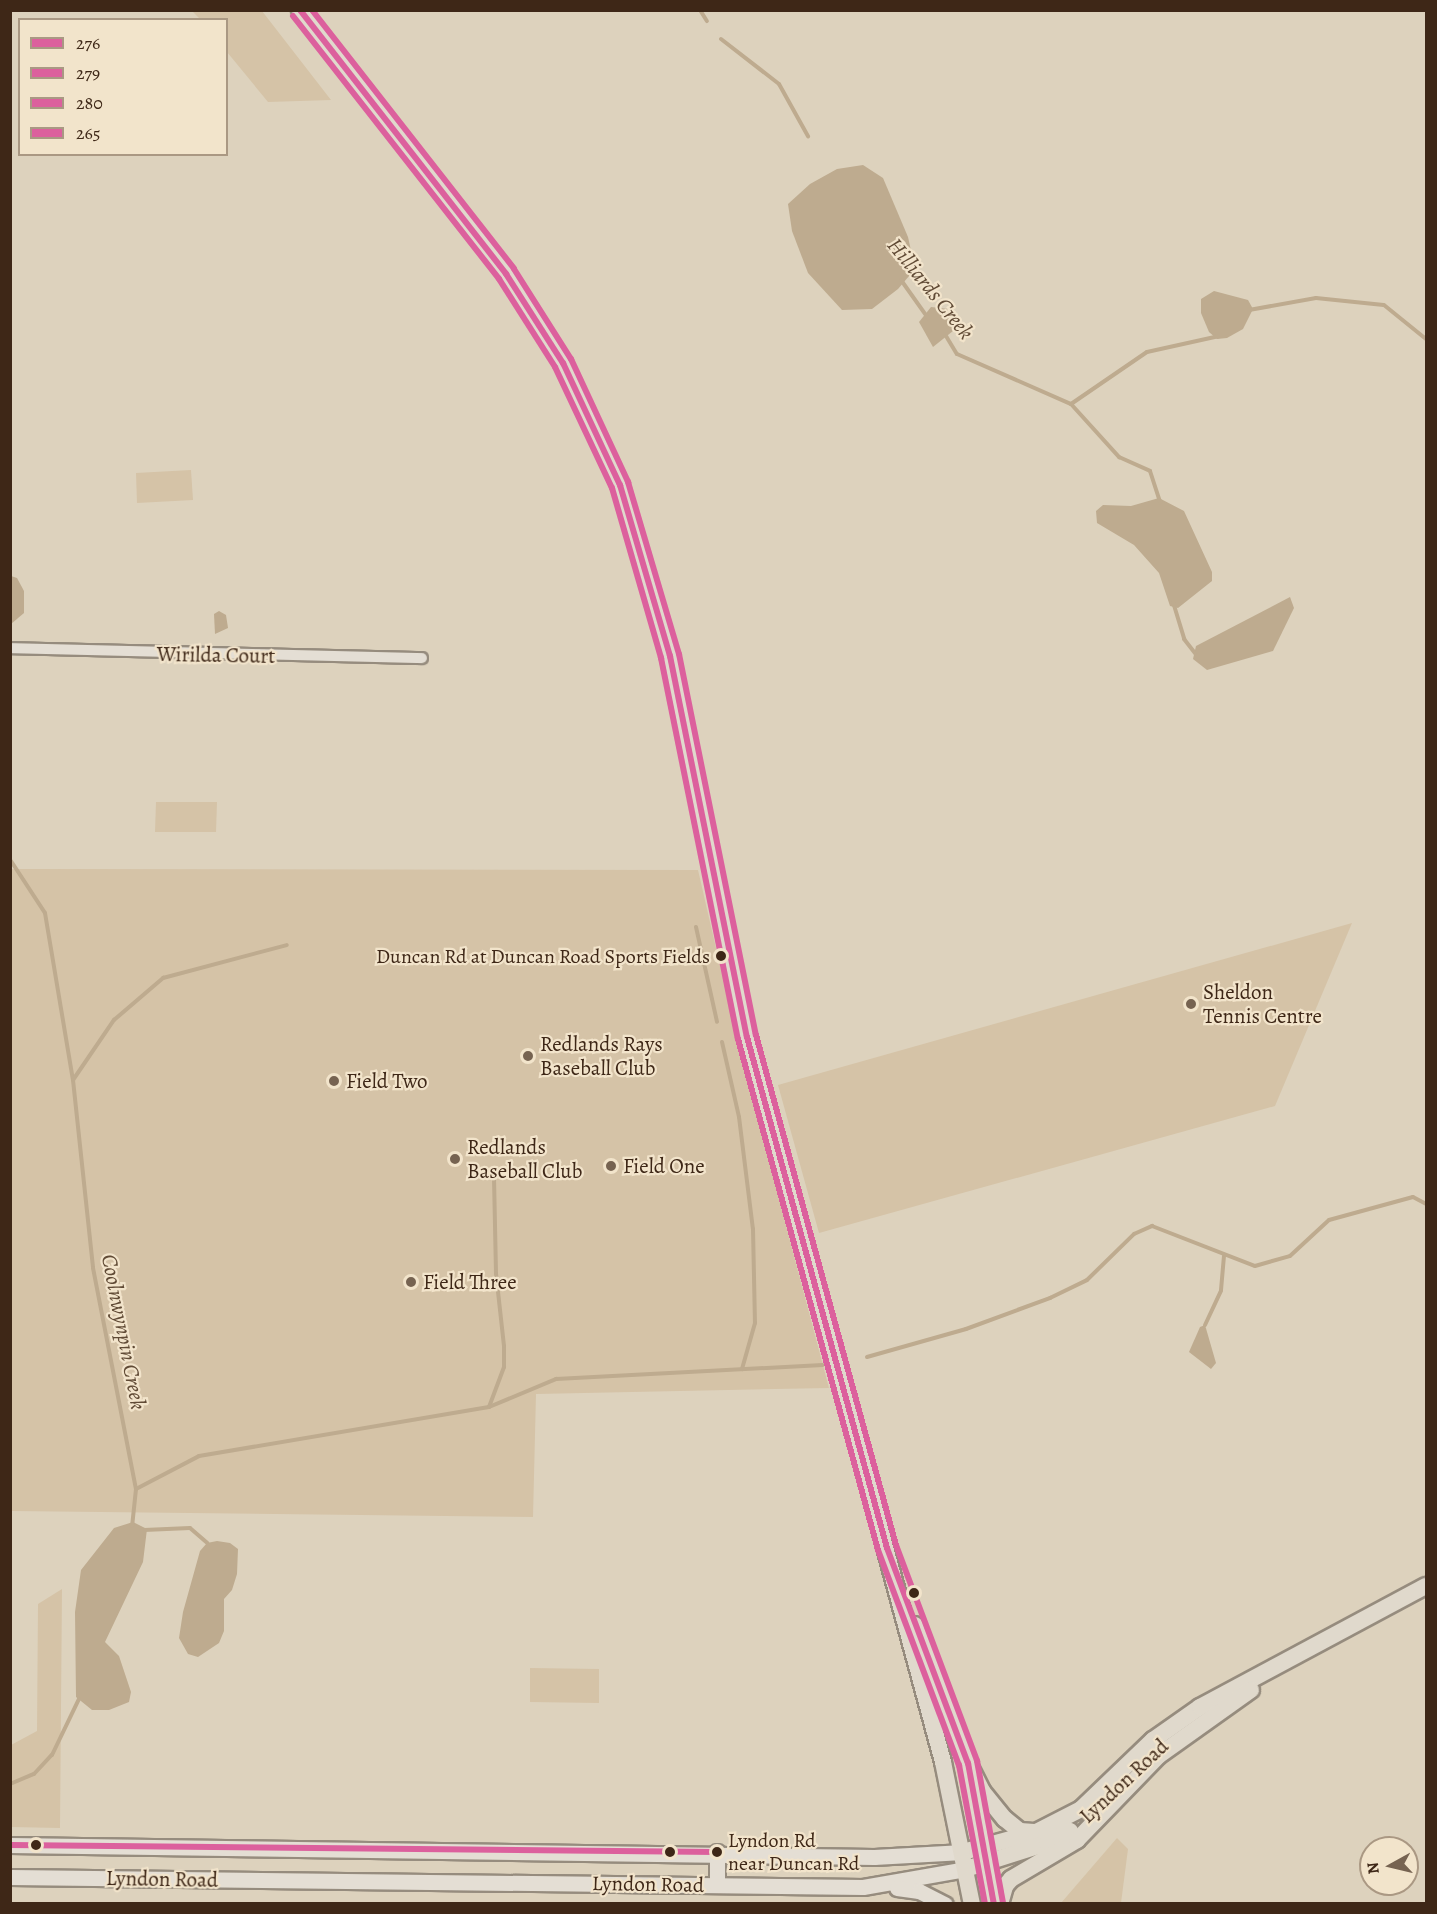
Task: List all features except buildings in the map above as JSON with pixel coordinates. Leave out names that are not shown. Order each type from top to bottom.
[{"type":"main road","points":[[300,10],[506,274],[563,363],[620,485],[670,656],[747,1037],[887,1548],[963,1852],[972,1904]]},
{"type":"main road","points":[[887,1548],[968,1763],[982,1791],[1005,1819],[1020,1831],[1036,1832]]},
{"type":"main road","points":[[963,1852],[987,1854],[1081,1809],[1173,1725],[1248,1680],[1307,1652],[1426,1586]]},
{"type":"main road","points":[[1000,1904],[1011,1879],[1077,1840],[1172,1744],[1307,1652]]},
{"type":"main road","name":"Lyndon Road","points":[[10,1877],[863,1887],[966,1869],[987,1854],[1047,1843],[1071,1830],[1166,1740],[1261,1683]]},
{"type":"main road","points":[[968,1763],[987,1854],[994,1904]]},
{"type":"main road","name":"Lyndon Road","points":[[10,1845],[717,1852],[874,1857],[963,1852]]},
{"type":"main road","points":[[717,1852],[717,1885]]},
{"type":"main road","points":[[863,1887],[919,1891],[945,1904]]},
{"type":"street","name":"Wirilda Court","points":[[10,648],[422,658]]},
{"type":"shaded area","points":[[192,11],[262,11],[331,100],[268,102],[228,53],[228,18],[199,18]]},
{"type":"shaded area","points":[[863,165],[883,178],[908,237],[915,269],[898,289],[872,309],[842,310],[808,273],[792,231],[788,204],[810,184],[837,169]]},
{"type":"shaded area","points":[[1214,291],[1248,300],[1253,309],[1243,329],[1227,338],[1217,339],[1209,332],[1201,313],[1201,299]]},
{"type":"shaded area","points":[[931,307],[948,309],[953,331],[933,347],[919,322]]},
{"type":"shaded area","points":[[191,470],[193,500],[137,503],[136,473]]},
{"type":"shaded area","points":[[1159,498],[1184,511],[1212,572],[1212,581],[1178,608],[1170,606],[1159,573],[1134,545],[1097,523],[1096,511],[1103,505],[1131,506]]},
{"type":"shaded area","points":[[11,576],[17,578],[24,591],[24,613],[11,624]]},
{"type":"shaded area","points":[[1290,597],[1294,608],[1273,651],[1207,670],[1193,659],[1196,646]]},
{"type":"shaded area","points":[[219,611],[226,615],[228,628],[215,634],[214,614]]},
{"type":"shaded area","points":[[156,802],[217,802],[216,832],[155,832]]},
{"type":"shaded area","points":[[11,869],[698,870],[740,1052],[829,1388],[536,1394],[533,1517],[11,1511]]},
{"type":"shaded area","name":"Sheldon Tennis Centre","points":[[1352,923],[1275,1106],[819,1233],[778,1085]]},
{"type":"shaded area","points":[[1205,1325],[1216,1363],[1211,1369],[1189,1352],[1200,1327]]},
{"type":"shaded area","points":[[133,1522],[147,1529],[143,1562],[105,1642],[119,1656],[131,1692],[129,1702],[109,1710],[92,1710],[76,1697],[75,1612],[81,1570],[114,1528]]},
{"type":"shaded area","points":[[217,1541],[230,1543],[238,1549],[237,1574],[232,1590],[224,1599],[224,1631],[219,1643],[198,1657],[188,1654],[179,1638],[183,1612],[200,1551],[207,1543]]},
{"type":"shaded area","points":[[62,1589],[60,1828],[11,1827],[11,1745],[37,1731],[38,1604]]},
{"type":"shaded area","points":[[530,1668],[599,1669],[599,1703],[530,1702]]},
{"type":"shaded area","points":[[1117,1838],[1128,1849],[1121,1903],[1061,1903]]},
{"type":"waterway","name":"Hilliards Creek","points":[[700,10],[707,21]]},
{"type":"waterway","name":"Hilliards Creek","points":[[721,39],[779,84],[808,136]]},
{"type":"waterway","name":"Hilliards Creek","points":[[901,280],[928,318]]},
{"type":"waterway","name":"Hilliards Creek","points":[[1249,310],[1316,298],[1384,305],[1426,339]]},
{"type":"waterway","name":"Hilliards Creek","points":[[946,336],[957,354],[1071,404],[1119,457],[1150,471],[1160,502]]},
{"type":"waterway","name":"Hilliards Creek","points":[[1071,404],[1147,352],[1219,336]]},
{"type":"waterway","name":"Hilliards Creek","points":[[1173,602],[1184,639],[1195,653]]},
{"type":"waterway","name":"Coolnwynpin Creek","points":[[11,861],[45,913],[73,1080],[93,1268],[136,1489],[132,1526]]},
{"type":"waterway","points":[[696,927],[717,1022]]},
{"type":"waterway","points":[[73,1080],[114,1020],[163,978],[287,945]]},
{"type":"waterway","points":[[722,1042],[739,1117],[753,1229],[755,1323],[742,1369]]},
{"type":"waterway","points":[[489,1407],[504,1367],[496,1273],[494,1177]]},
{"type":"waterway","points":[[867,1357],[966,1329],[1050,1298],[1087,1280],[1134,1234],[1152,1226],[1255,1266],[1290,1256],[1329,1220],[1413,1197],[1426,1204]]},
{"type":"waterway","points":[[1205,1325],[1221,1290],[1224,1256]]},
{"type":"waterway","points":[[136,1489],[199,1456],[489,1407],[556,1379],[823,1365]]},
{"type":"waterway","points":[[144,1530],[190,1528],[207,1543]]},
{"type":"waterway","name":"Coolnwynpin Creek","points":[[10,1784],[34,1774],[52,1755],[79,1699]]},
{"type":"transit line","name":"276","points":[[300,10],[506,274],[563,363],[620,485],[670,656],[747,1037],[887,1548],[968,1763],[994,1904]]},
{"type":"transit line","name":"280","points":[[312,10],[514,269],[571,359],[628,482],[679,654],[756,1035],[896,1545],[977,1761],[1003,1902]]},
{"type":"transit line","name":"279","points":[[293,16],[499,279],[555,367],[612,488],[661,658],[738,1039],[878,1550],[959,1765],[985,1904]]},
{"type":"transit line","name":"265","points":[[10,1845],[717,1852]]},
{"type":"place","name":"Duncan Rd at Duncan Road Sports Fields","points":[[721,956]]},
{"type":"place","name":"Sheldon Tennis Centre","points":[[1191,1004]]},
{"type":"place","name":"Redlands Rays Baseball Club","points":[[528,1056]]},
{"type":"place","name":"Field Two","points":[[334,1081]]},
{"type":"place","name":"Redlands Baseball Club","points":[[455,1159]]},
{"type":"place","name":"Field One","points":[[611,1166]]},
{"type":"place","name":"Field Three","points":[[411,1282]]},
{"type":"place","name":"Lyndon Rd near Duncan Rd","points":[[717,1852]]}]
